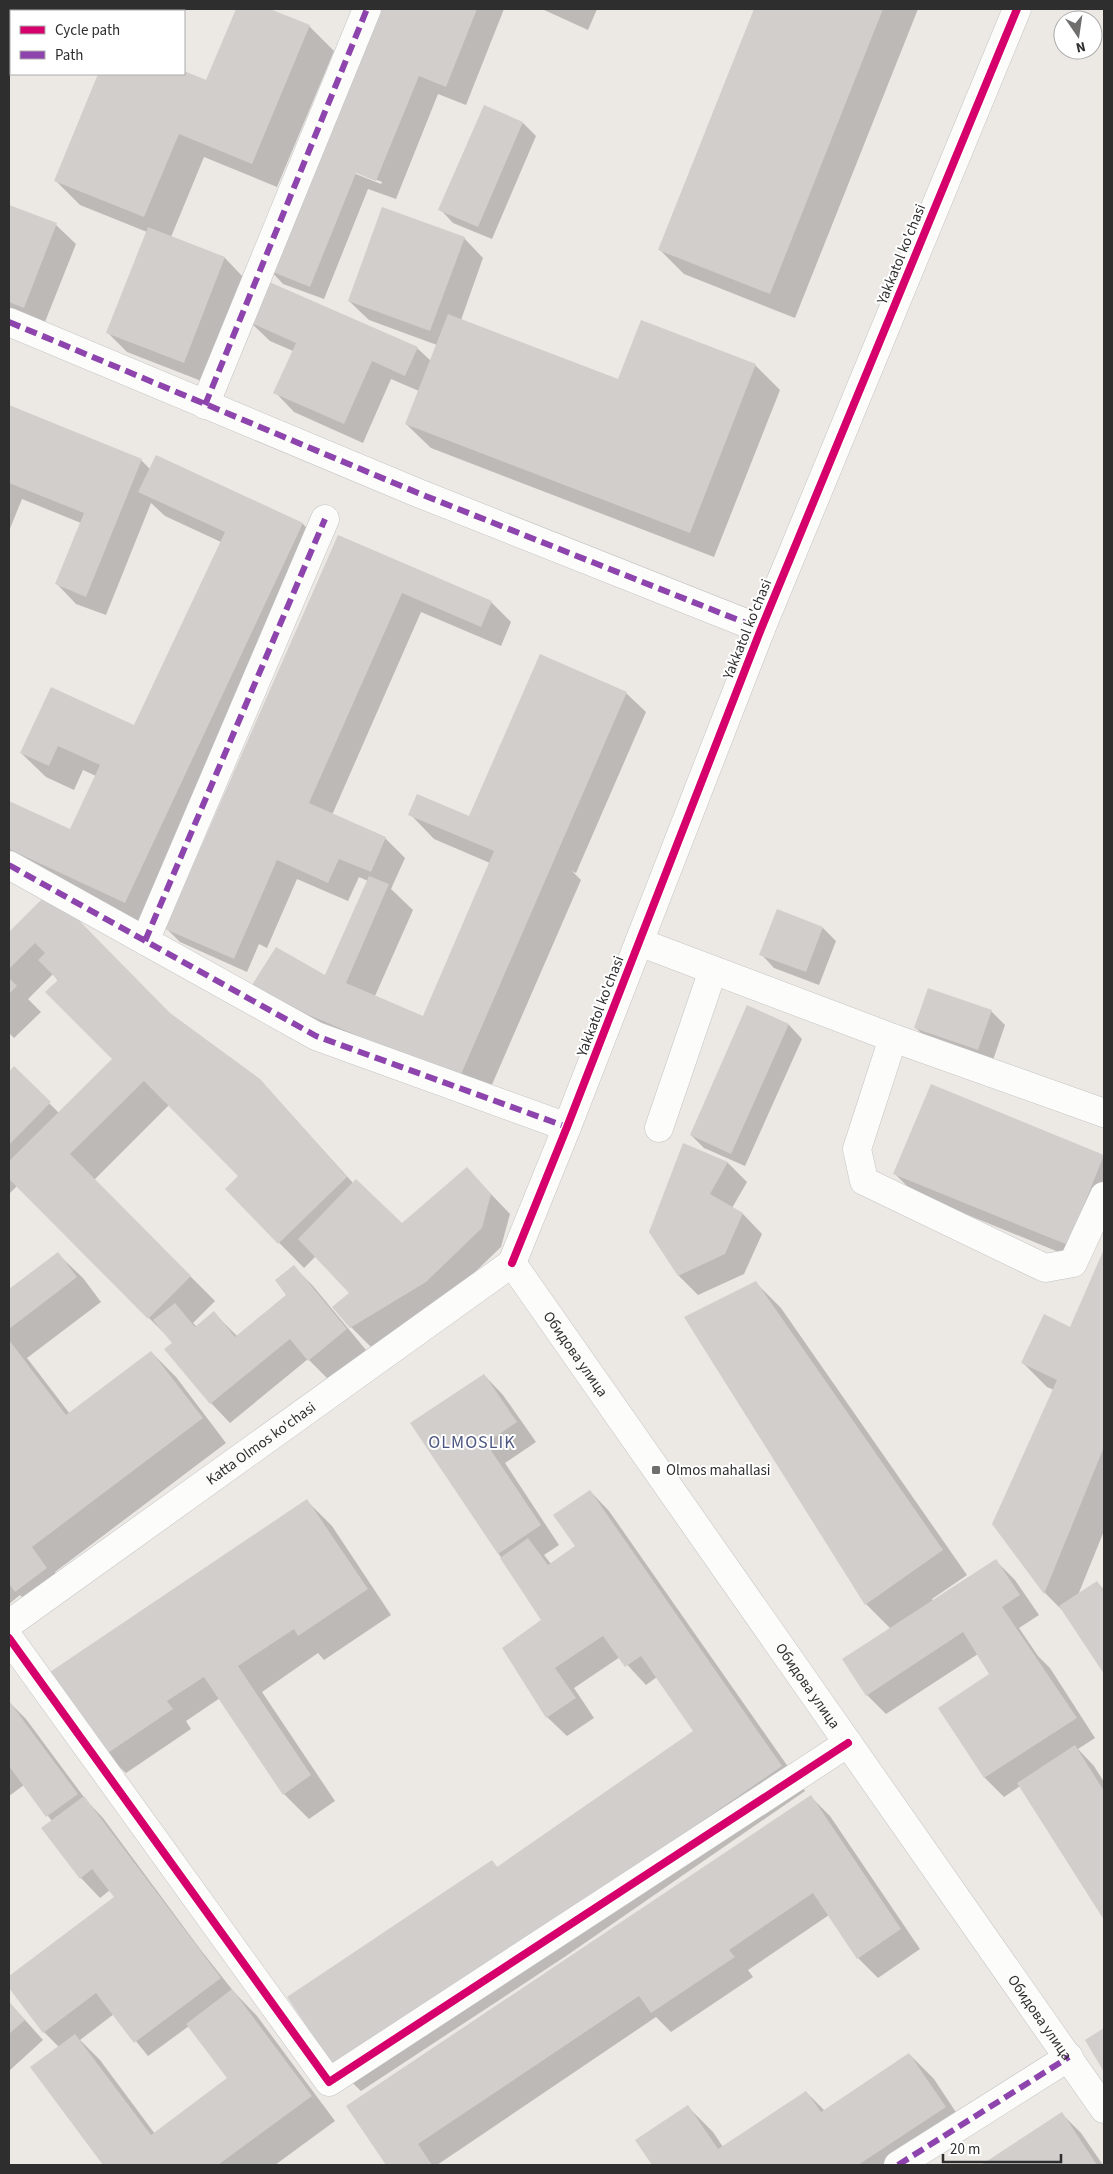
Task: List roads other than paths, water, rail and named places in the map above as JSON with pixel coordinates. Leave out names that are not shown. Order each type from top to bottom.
[{"type":"street","points":[[205,405],[367,9]]},
{"type":"street","name":"Yakkatol ko'chasi","points":[[512,1263],[761,629],[1017,9]]},
{"type":"street","points":[[9,322],[418,493],[761,629]]},
{"type":"street","points":[[145,941],[325,519]]},
{"type":"street","points":[[9,865],[316,1036],[567,1127]]},
{"type":"street","points":[[639,942],[893,1038],[1104,1113]]},
{"type":"street","points":[[659,1128],[713,970]]},
{"type":"street","points":[[893,1038],[857,1149],[864,1180],[1045,1268],[1074,1263],[1104,1196]]},
{"type":"street","name":"Katta Olmos ko'chasi","points":[[9,1624],[512,1263]]},
{"type":"street","name":"Обидова улица","points":[[512,1263],[1104,2109]]},
{"type":"street","points":[[9,1638],[329,2082],[848,1743]]},
{"type":"street","points":[[898,2165],[1069,2057]]},
{"type":"place","name":"Olmos mahallasi","points":[[656,1470]]},
{"type":"district","name":"OLMOSLIK","points":[[472,1442]]}]
